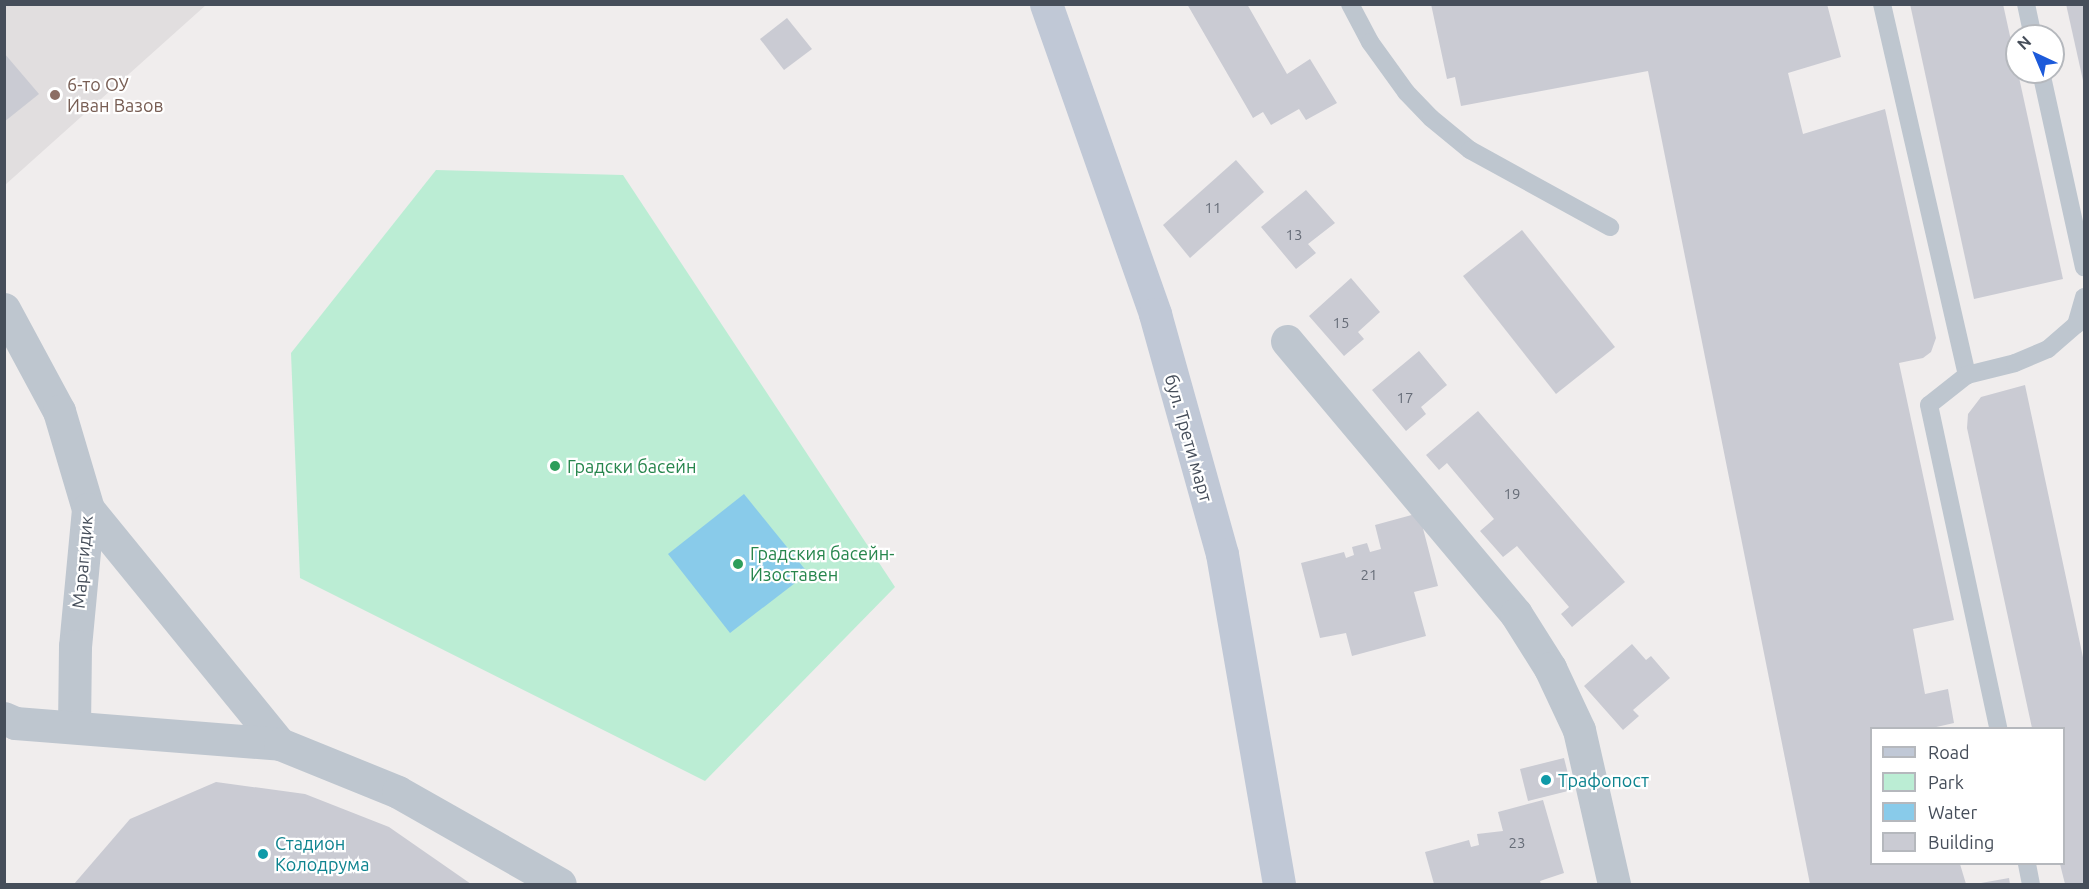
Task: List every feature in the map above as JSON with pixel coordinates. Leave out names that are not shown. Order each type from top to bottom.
[{"type":"street","name":"бул. Трети март","points":[[1046,4],[1155,314],[1222,554],[1279,885]]},
{"type":"street","name":"Марагидик","points":[[4,309],[60,411],[88,509],[75,646],[74,725]]},
{"type":"street","points":[[1287,341],[1516,614],[1550,668],[1579,730],[1614,885]]},
{"type":"street","points":[[88,509],[280,744]]},
{"type":"street","points":[[4,718],[15,723],[74,725],[280,744],[398,792],[560,885]]},
{"type":"lane","points":[[1350,4],[1376,51],[1406,92],[1431,118],[1470,150],[1610,227]]},
{"type":"lane","points":[[1882,4],[1966,375]]},
{"type":"lane","points":[[2026,4],[2030,24]]},
{"type":"lane","points":[[2044,84],[2085,267]]},
{"type":"lane","points":[[1998,727],[1929,405],[1966,375],[2015,363],[2048,349],[2076,325],[2085,297]]},
{"type":"lane","points":[[2027,865],[2031,885]]},
{"type":"shaded area","name":"6-то ОУ Иван Вазов","points":[[5,5],[206,5],[5,185]]},
{"type":"green space","name":"Градски басейн","points":[[436,170],[623,175],[895,587],[705,781],[300,578],[291,353]]},
{"type":"water","name":"Градския басейн- Изоставен","points":[[744,494],[808,573],[730,633],[668,554]]},
{"type":"building","points":[[1187,4],[1247,4],[1287,74],[1310,59],[1337,103],[1306,120],[1299,109],[1271,125],[1263,112],[1253,118]]},
{"type":"building","points":[[1431,4],[1827,4],[1841,57],[1788,73],[1803,134],[1885,109],[1936,338],[1931,352],[1923,358],[1899,363],[1954,620],[1913,629],[1925,694],[1948,689],[1954,723],[1936,727],[1870,727],[1870,865],[1960,865],[1966,884],[1810,884],[1648,71],[1461,106],[1455,77],[1447,79]]},
{"type":"building","points":[[1910,4],[2003,4],[2007,24],[2005,24],[2005,84],[2020,84],[2063,279],[1974,299]]},
{"type":"building","points":[[2066,4],[2084,4],[2084,85]]},
{"type":"building","points":[[787,18],[812,49],[784,70],[760,39]]},
{"type":"building","points":[[4,53],[39,94],[4,122]]},
{"type":"building","points":[[1236,160],[1264,192],[1190,258],[1163,225]]},
{"type":"building","points":[[1306,190],[1335,223],[1308,244],[1316,253],[1296,269],[1261,227]]},
{"type":"building","points":[[1522,230],[1615,347],[1556,394],[1463,276]]},
{"type":"building","points":[[1351,278],[1380,312],[1358,332],[1364,339],[1344,356],[1309,316]]},
{"type":"building","points":[[1419,351],[1447,385],[1421,407],[1426,414],[1406,431],[1372,390]]},
{"type":"building","points":[[2025,385],[2084,662],[2084,884],[2065,884],[2060,865],[2065,865],[2065,727],[2032,727],[1967,428],[1968,414],[1981,397]]},
{"type":"building","points":[[1478,411],[1625,582],[1572,627],[1561,614],[1569,607],[1517,546],[1503,557],[1480,531],[1494,519],[1447,463],[1439,470],[1426,455]]},
{"type":"building","points":[[1419,513],[1438,586],[1414,592],[1426,636],[1352,656],[1346,633],[1320,638],[1301,563],[1344,552],[1346,558],[1354,555],[1352,547],[1367,543],[1370,552],[1381,549],[1375,525]]},
{"type":"building","points":[[1632,644],[1646,660],[1651,656],[1670,678],[1633,710],[1639,716],[1623,730],[1584,686]]},
{"type":"building","name":"Трафопост","points":[[1564,758],[1572,790],[1528,801],[1520,769]]},
{"type":"building","name":"Стадион Колодрума","points":[[216,782],[305,794],[389,827],[471,884],[74,884],[130,819]]},
{"type":"building","points":[[1543,800],[1564,873],[1540,881],[1541,884],[1434,884],[1425,852],[1469,840],[1471,847],[1479,845],[1477,834],[1503,831],[1498,812]]},
{"type":"building","points":[[2009,878],[2010,884],[1981,883]]},
{"type":"place","name":"6-то ОУ Иван Вазов","points":[[55,95]]},
{"type":"place","name":"Градски басейн","points":[[555,466]]},
{"type":"place","name":"Градския басейн- Изоставен","points":[[738,564]]},
{"type":"place","name":"Трафопост","points":[[1546,780]]},
{"type":"place","name":"Стадион Колодрума","points":[[263,854]]}]
